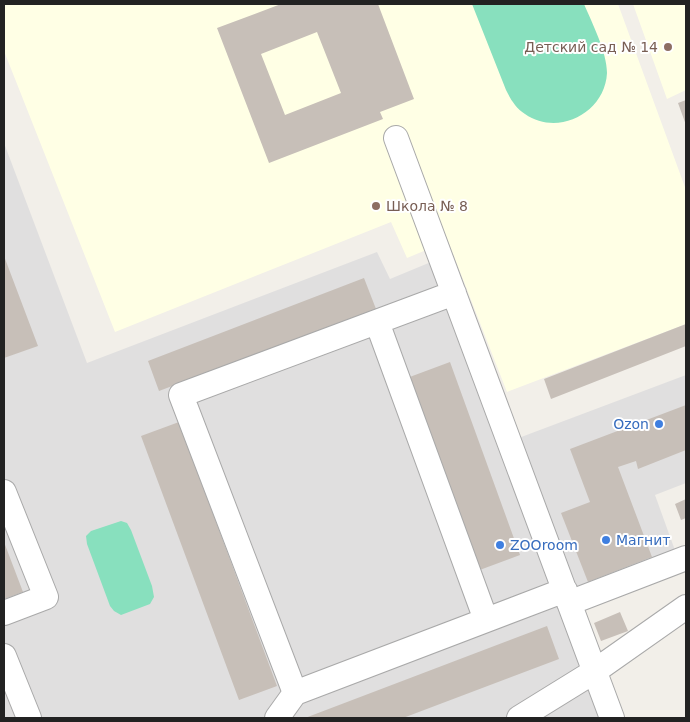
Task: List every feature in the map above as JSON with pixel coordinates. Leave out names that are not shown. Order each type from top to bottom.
[{"type":"lane","points":[[396,138],[612,718]]},
{"type":"lane","points":[[295,693],[181,395],[454,293]]},
{"type":"lane","points":[[377,322],[486,620]]},
{"type":"lane","points":[[4,492],[46,597],[4,614]]},
{"type":"lane","points":[[277,718],[295,693],[486,620],[686,558]]},
{"type":"lane","points":[[519,718],[595,671],[686,607]]},
{"type":"lane","points":[[4,656],[29,718]]},
{"type":"shaded area","name":"Школа № 8","points":[[618,4],[686,190],[686,324],[507,392],[448,241],[407,258],[391,222],[115,332],[4,51],[4,5]]},
{"type":"shaded area","name":"Детский сад № 14","points":[[633,4],[686,4],[686,90],[667,99]]},
{"type":"shaded area","points":[[4,143],[87,363],[377,252],[390,279],[431,262],[500,445],[686,375],[686,483],[655,495],[681,567],[563,614],[601,718],[4,718]]},
{"type":"green space","points":[[472,4],[584,4],[605,56],[607,73],[604,87],[598,100],[589,110],[565,122],[551,123],[538,120],[522,112],[514,104],[506,90]]},
{"type":"green space","points":[[121,521],[127,523],[131,530],[152,586],[154,597],[150,604],[121,615],[110,606],[87,544],[86,536],[91,531]]},
{"type":"building","points":[[281,4],[378,4],[414,99],[380,112],[383,119],[269,163],[217,28]],"holes":[[[317,32],[341,93],[285,115],[261,54]]]},
{"type":"building","points":[[686,100],[686,125],[678,103]]},
{"type":"building","points":[[4,256],[38,346],[4,358]]},
{"type":"building","points":[[364,278],[376,309],[159,391],[148,361]]},
{"type":"building","points":[[686,324],[686,346],[551,399],[544,379]]},
{"type":"building","points":[[450,362],[520,555],[477,571],[407,378]]},
{"type":"building","points":[[686,405],[686,450],[638,469],[636,461],[618,467],[652,557],[588,582],[561,513],[590,502],[570,449]]},
{"type":"building","points":[[179,422],[277,686],[239,700],[141,436]]},
{"type":"building","points":[[686,499],[686,518],[681,520],[675,504]]},
{"type":"building","points":[[4,542],[23,592],[4,599]]},
{"type":"building","points":[[620,612],[628,631],[601,641],[594,623]]},
{"type":"building","points":[[547,626],[559,659],[403,718],[305,718]]},
{"type":"place","name":"Детский сад № 14","points":[[668,47]]},
{"type":"place","name":"Школа № 8","points":[[376,206]]},
{"type":"place","name":"Ozon","points":[[659,424]]},
{"type":"place","name":"Магнит","points":[[606,540]]},
{"type":"place","name":"ZOOroom","points":[[500,545]]}]
